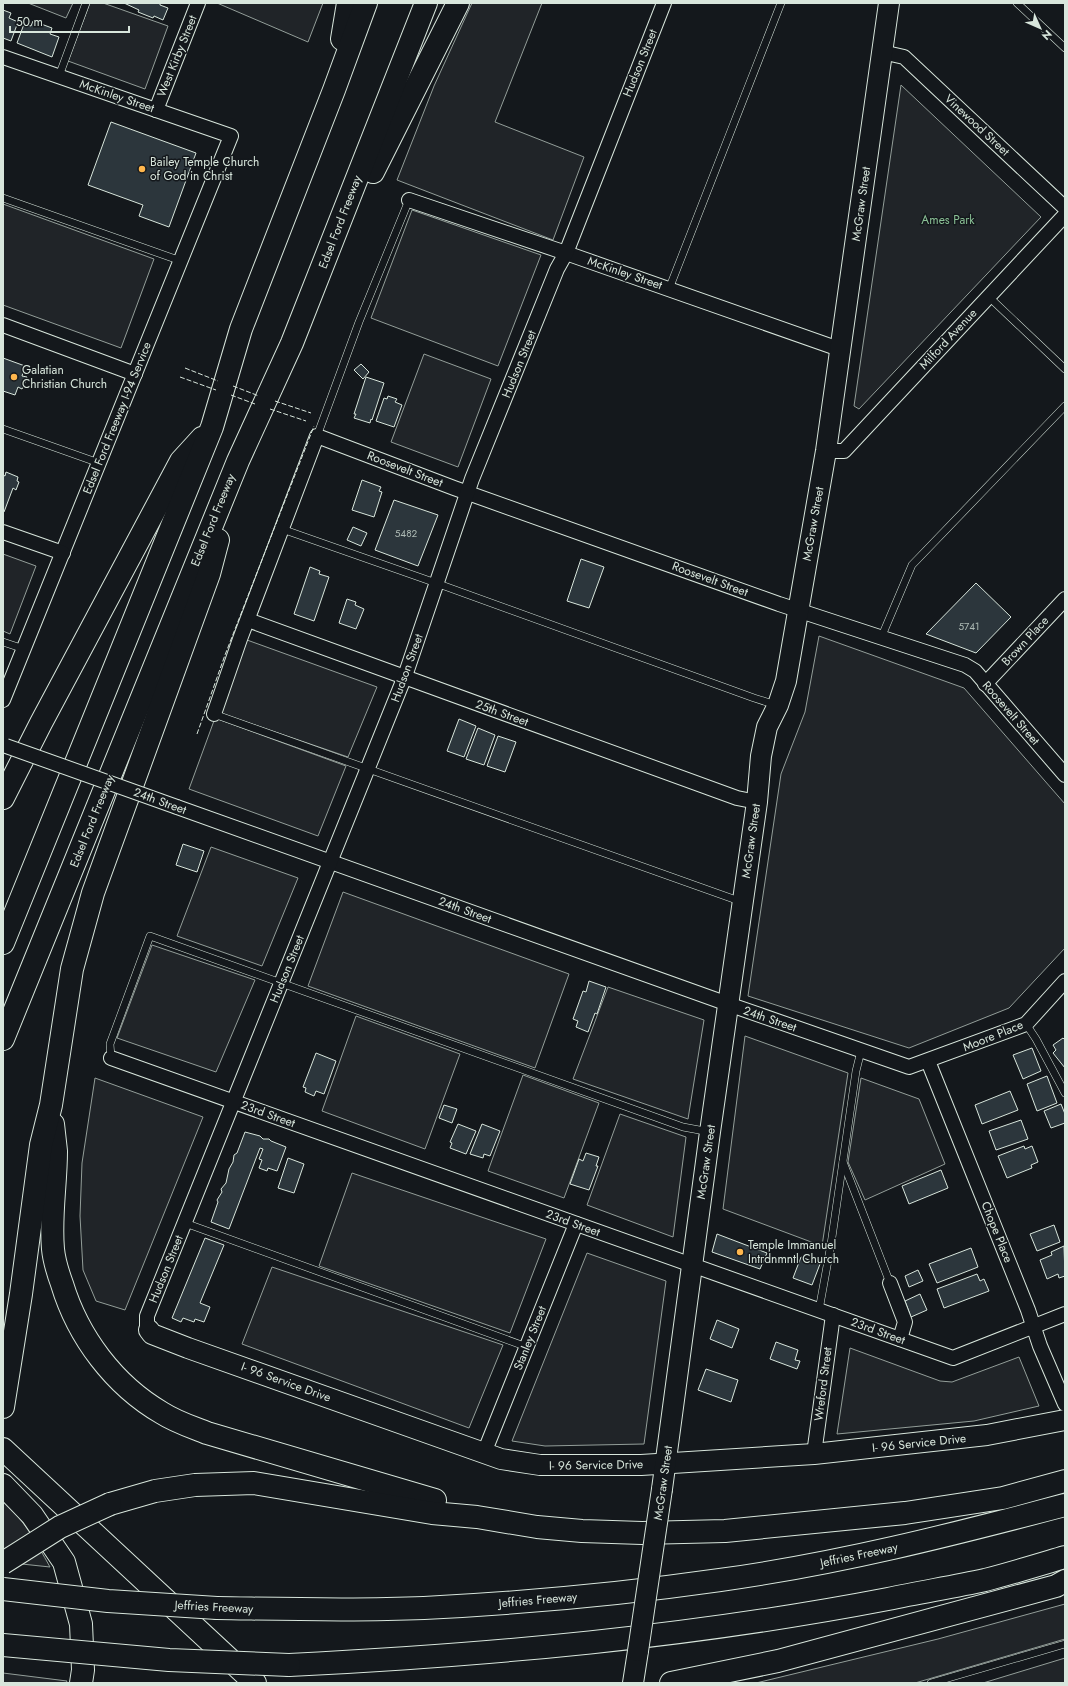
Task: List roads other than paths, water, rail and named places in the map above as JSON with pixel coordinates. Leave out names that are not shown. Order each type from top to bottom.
[{"type":"highway","points":[[334,90],[348,3]]},
{"type":"highway","points":[[3,943],[212,427],[241,329],[334,90],[366,3]]},
{"type":"highway","name":"Edsel Ford Freeway","points":[[3,1039],[238,461],[292,343],[426,3]]},
{"type":"highway","points":[[292,343],[356,206],[458,3]]},
{"type":"highway","points":[[3,798],[41,723],[181,461],[212,427]]},
{"type":"highway","points":[[4,1404],[41,1145],[51,1105],[72,969],[93,893],[209,574],[238,461]]},
{"type":"highway","points":[[51,1105],[56,1151],[52,1217],[53,1250],[59,1274],[68,1306],[81,1330],[98,1356],[129,1390],[162,1414],[207,1433],[435,1501],[477,1516]]},
{"type":"highway","points":[[3,1449],[255,1683]]},
{"type":"highway","points":[[3,1563],[60,1527],[110,1504],[155,1491],[195,1484],[254,1482],[432,1513],[477,1516],[537,1526],[582,1531],[642,1532],[725,1531],[905,1513],[1003,1498],[1065,1481]]},
{"type":"highway","points":[[3,1485],[32,1515],[64,1562],[82,1624],[83,1670],[81,1683]]},
{"type":"highway","name":"Jeffries Freeway","points":[[3,1589],[108,1601],[217,1608],[315,1610],[423,1608],[520,1602],[624,1592],[721,1580],[835,1560],[963,1532],[1065,1505]]},
{"type":"highway","points":[[3,1645],[169,1660],[289,1665],[411,1659],[533,1649],[696,1631],[806,1614],[985,1580],[1065,1557]]},
{"type":"highway","points":[[671,1683],[778,1661],[1056,1586],[1065,1582]]},
{"type":"street","name":"West Kirby Street","points":[[156,110],[198,3]]},
{"type":"street","name":"Hudson Street","points":[[149,1330],[147,1325],[147,1316],[405,676],[467,492],[557,269],[566,253],[664,3]]},
{"type":"street","name":"McGraw Street","points":[[633,1683],[666,1463],[710,1132],[757,802],[761,756],[767,727],[778,705],[786,681],[797,610],[826,451],[882,52],[887,4]]},
{"type":"street","name":"Vinewood Street","points":[[882,52],[904,57],[1065,208]]},
{"type":"street","name":"McKinley Street","points":[[3,56],[231,136]]},
{"type":"street","name":"Edsel Ford Freeway I-94 Service","points":[[3,700],[231,136]]},
{"type":"street","name":"McKinley Street","points":[[409,200],[566,253],[840,349]]},
{"type":"street","name":"Milford Avenue","points":[[826,451],[844,451],[1065,215]]},
{"type":"street","points":[[3,325],[135,374]]},
{"type":"street","name":"Roosevelt Street","points":[[317,436],[467,492],[797,610],[965,665],[975,671],[1065,775]]},
{"type":"street","points":[[214,714],[240,639],[317,436]]},
{"type":"street","points":[[3,532],[63,553]]},
{"type":"street","name":"Brown Place","points":[[985,684],[1065,600]]},
{"type":"street","name":"25th Street","points":[[248,620],[405,676],[429,687],[730,795],[757,802]]},
{"type":"street","name":"24th Street","points":[[4,746],[861,1051],[910,1067],[928,1061]]},
{"type":"street","name":"Moore Place","points":[[928,1061],[1026,1024],[1065,981]]},
{"type":"street","name":"23rd Street","points":[[111,1058],[953,1358],[1065,1314]]},
{"type":"street","name":"Chope Place","points":[[928,1061],[1065,1404]]},
{"type":"street","name":"Stanley Street","points":[[484,1453],[576,1224]]},
{"type":"street","points":[[890,1283],[905,1322],[900,1339]]},
{"type":"street","name":"Wreford Street","points":[[814,1454],[833,1315]]},
{"type":"street","name":"I- 96 Service Drive","points":[[149,1330],[152,1334],[188,1348],[501,1459],[540,1465],[666,1463],[814,1454],[987,1435],[1065,1420]]},
{"type":"lane","points":[[59,76],[86,3]]},
{"type":"lane","points":[[669,289],[781,3]]},
{"type":"lane","points":[[1017,3],[1065,48]]},
{"type":"lane","points":[[3,198],[181,260]]},
{"type":"lane","points":[[317,436],[359,322],[409,200]]},
{"type":"lane","points":[[988,296],[1065,368]]},
{"type":"lane","points":[[881,638],[912,565],[1065,406]]},
{"type":"lane","points":[[3,429],[99,463]]},
{"type":"lane","points":[[282,529],[754,698],[778,705]]},
{"type":"lane","points":[[3,642],[24,650]]},
{"type":"lane","points":[[214,714],[743,902]]},
{"type":"lane","points":[[111,1058],[110,1044],[150,936],[683,1127],[710,1132]]},
{"type":"lane","points":[[1026,1024],[1036,1039],[1065,1092]]},
{"type":"lane","points":[[819,1310],[823,1294],[856,1072],[861,1051]]},
{"type":"lane","points":[[843,1161],[890,1283]]},
{"type":"lane","points":[[185,1223],[527,1347]]},
{"type":"lane","points":[[931,1683],[1065,1644]]},
{"type":"place","name":"Bailey Temple Church of God in Christ","points":[[142,169]]},
{"type":"place","name":"Galatian Christian Church","points":[[14,377]]},
{"type":"place","name":"Temple Immanuel Intrdnmntl Church","points":[[740,1252]]},
{"type":"park label","name":"Ames Park","points":[[948,220]]}]
